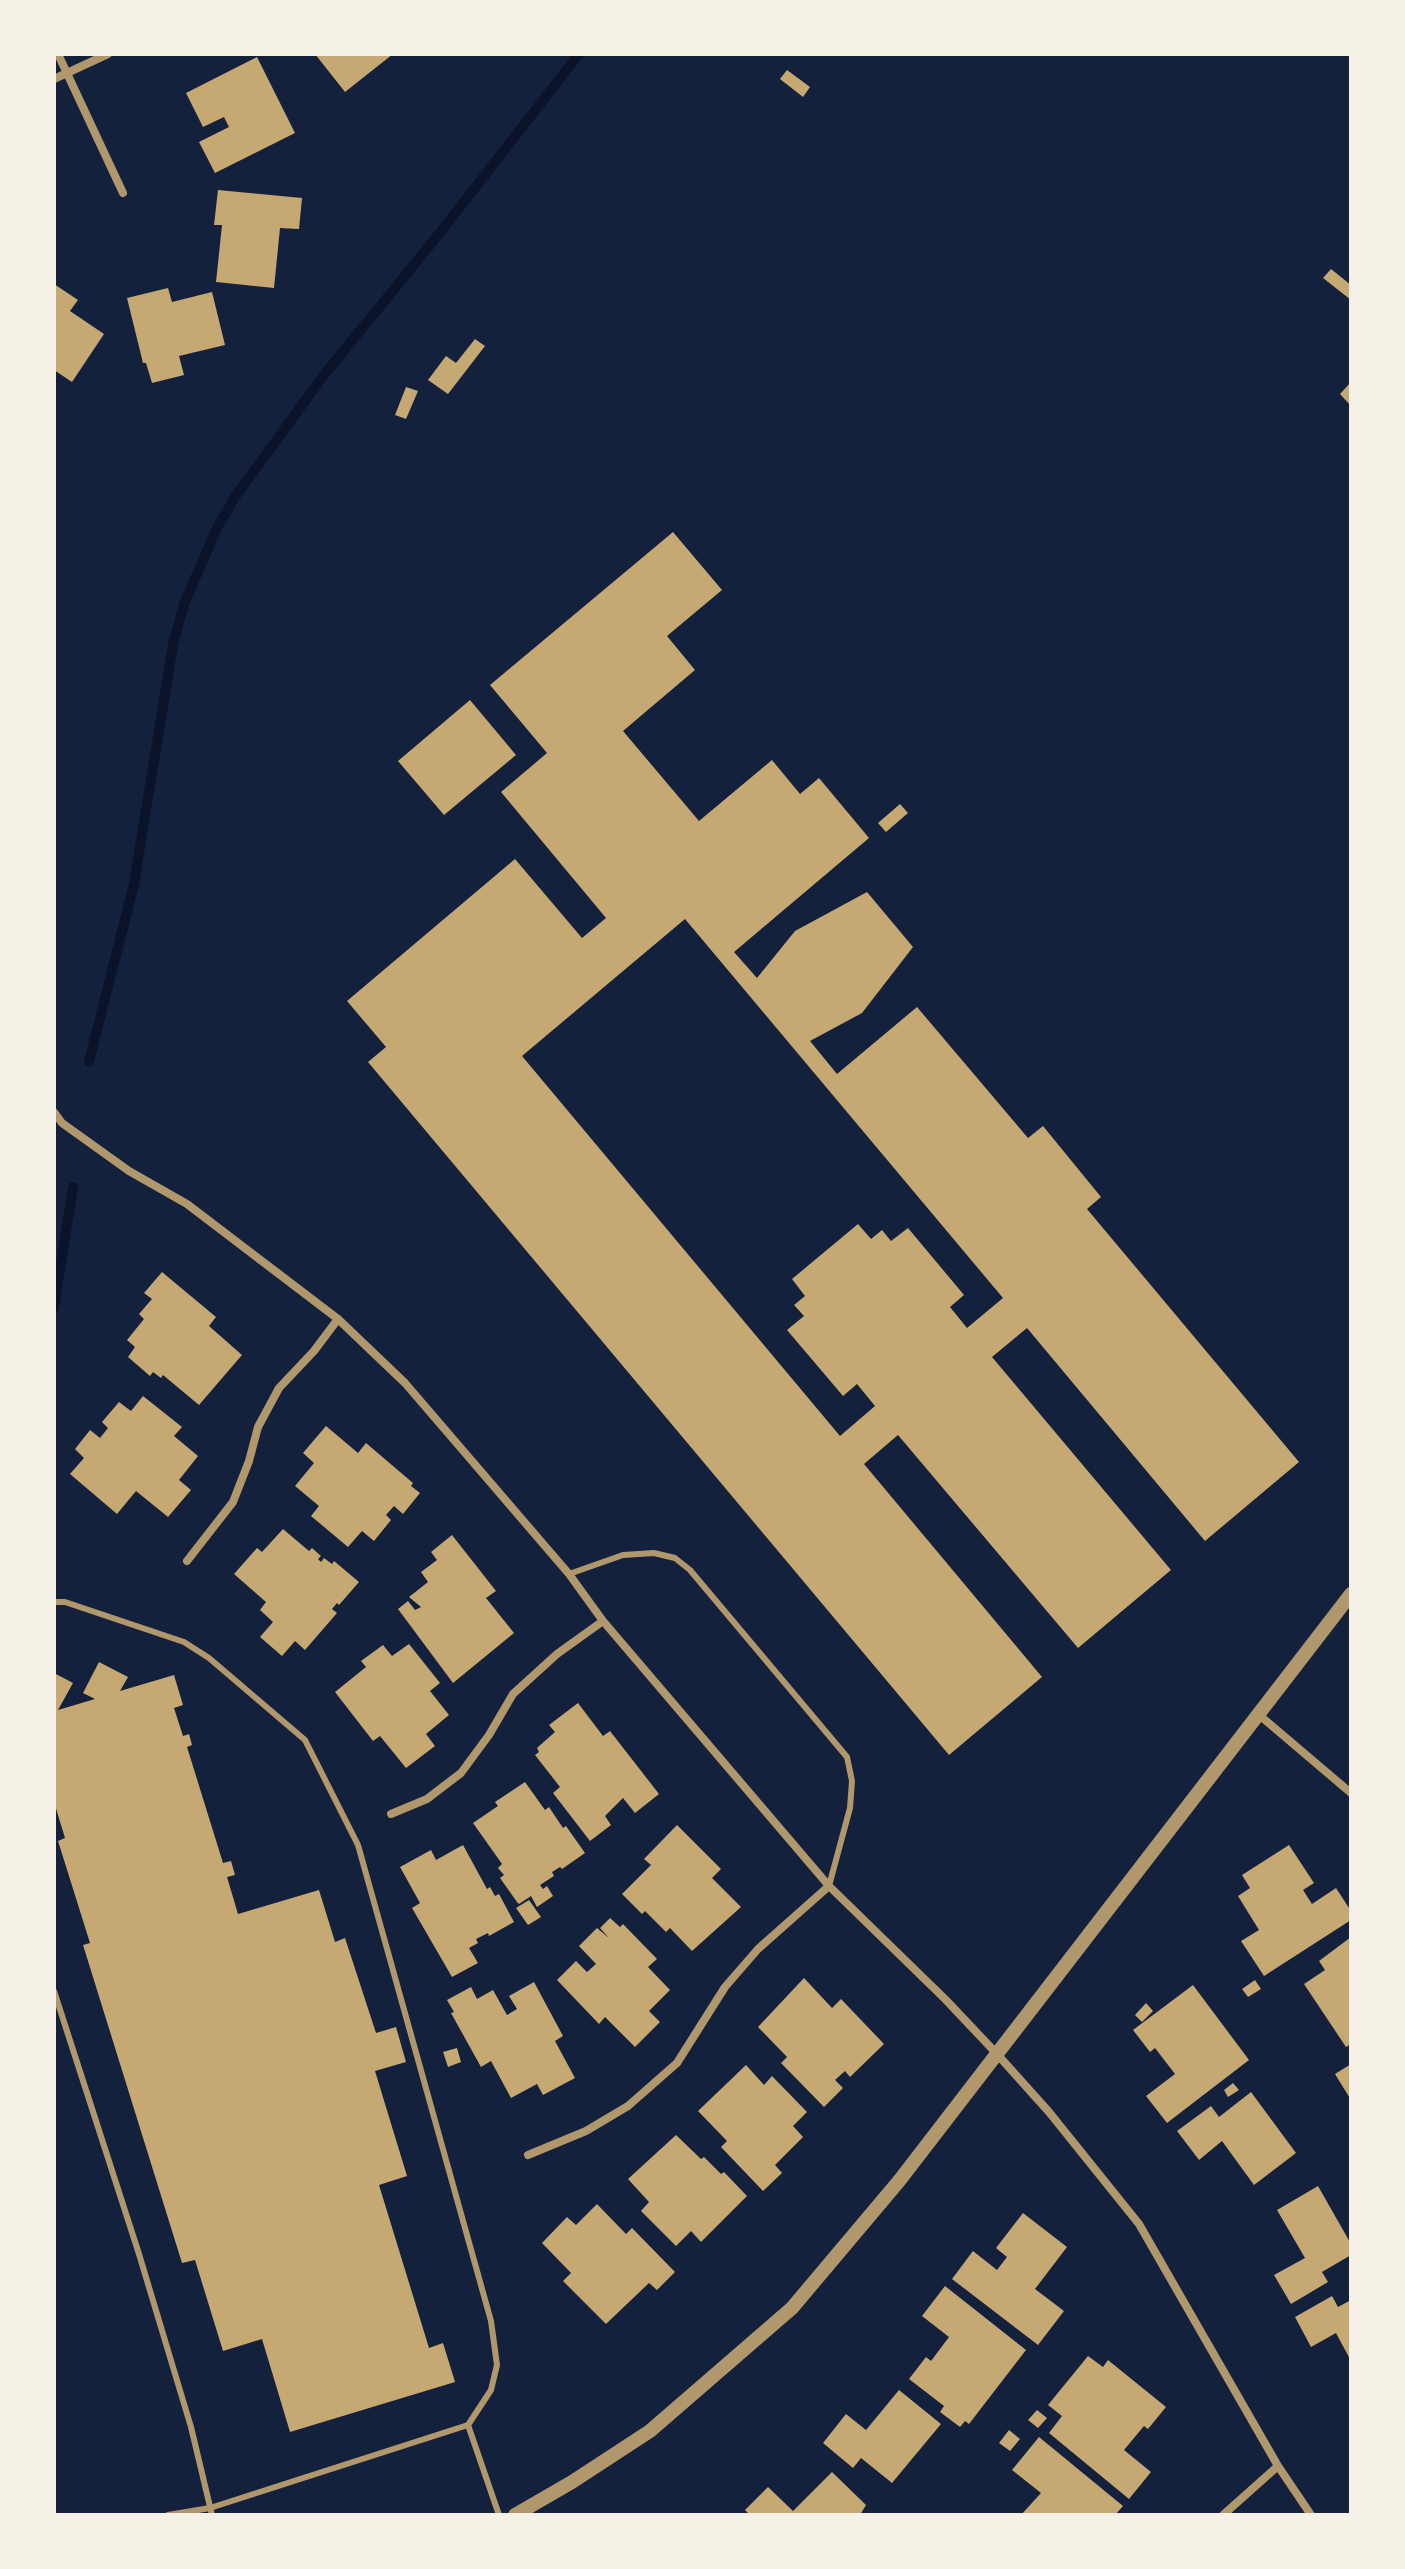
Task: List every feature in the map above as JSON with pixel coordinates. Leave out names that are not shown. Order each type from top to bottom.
[{"type":"street","points":[[58,54],[123,193]]},
{"type":"street","points":[[54,79],[108,54]]},
{"type":"street","points":[[54,1112],[62,1123],[129,1171],[187,1204],[338,1319],[405,1383],[829,1886],[997,2054],[1049,2112],[1139,2224],[1278,2466],[1311,2515]]},
{"type":"street","points":[[187,1561],[233,1502],[258,1427],[279,1388],[314,1351],[338,1319]]},
{"type":"street","points":[[515,2515],[650,2431],[792,2308],[899,2181],[1351,1594]]},
{"type":"street","points":[[391,1814],[427,1799],[461,1773],[489,1735],[513,1694],[557,1654],[603,1621]]},
{"type":"street","points":[[1258,1714],[1351,1793]]},
{"type":"street","points":[[528,2155],[586,2131],[628,2106],[677,2063],[725,1987],[758,1949],[829,1886]]},
{"type":"street","points":[[1223,2515],[1278,2466]]},
{"type":"lane","points":[[569,1574],[623,1555],[654,1553],[675,1558],[690,1570],[847,1757],[852,1781],[850,1808],[829,1886]]},
{"type":"lane","points":[[54,1602],[65,1602],[184,1642],[209,1658],[305,1740],[358,1845],[491,2321],[497,2365],[491,2390],[468,2425],[211,2511],[168,2515]]},
{"type":"lane","points":[[54,1991],[139,2254],[191,2427],[211,2511]]},
{"type":"lane","points":[[468,2425],[499,2515]]},
{"type":"building","points":[[315,54],[393,54],[345,92]]},
{"type":"building","points":[[257,57],[295,133],[215,173],[199,142],[229,127],[224,117],[203,127],[186,93]]},
{"type":"building","points":[[787,70],[810,87],[803,97],[780,79]]},
{"type":"building","points":[[218,190],[302,198],[299,229],[280,228],[274,288],[216,282],[222,225],[214,225]]},
{"type":"building","points":[[1331,269],[1351,285],[1351,300],[1323,278]]},
{"type":"building","points":[[54,284],[78,300],[70,311],[104,334],[72,382],[54,370]]},
{"type":"building","points":[[168,288],[172,302],[212,292],[225,345],[179,356],[184,375],[152,383],[146,363],[143,363],[127,298]]},
{"type":"building","points":[[475,339],[485,346],[448,394],[428,380],[446,356],[456,363]]},
{"type":"building","points":[[1351,382],[1351,406],[1340,394]]},
{"type":"building","points":[[406,387],[418,391],[406,419],[395,415]]},
{"type":"building","points":[[673,532],[722,590],[667,636],[695,670],[623,731],[699,821],[772,760],[800,794],[819,778],[869,838],[734,952],[757,978],[795,931],[867,892],[913,947],[862,1013],[810,1041],[837,1074],[917,1007],[1028,1138],[1043,1126],[1101,1197],[1087,1209],[1299,1462],[1205,1541],[1027,1328],[992,1357],[1171,1570],[1078,1648],[898,1435],[864,1464],[1042,1677],[949,1755],[368,1062],[386,1047],[347,1001],[515,859],[582,938],[606,918],[501,792],[547,753],[490,685]],"holes":[[[685,919],[1003,1298],[967,1328],[950,1307],[964,1295],[908,1228],[891,1241],[882,1230],[871,1239],[858,1224],[792,1279],[805,1296],[794,1305],[804,1316],[787,1330],[843,1396],[857,1384],[875,1406],[840,1436],[522,1056]]]},
{"type":"building","points":[[470,700],[516,755],[444,815],[398,761]]},
{"type":"building","points":[[900,804],[908,813],[886,832],[878,823]]},
{"type":"building","points":[[162,1272],[216,1317],[209,1326],[242,1355],[199,1405],[163,1375],[161,1378],[153,1372],[150,1376],[128,1357],[135,1347],[127,1340],[144,1319],[139,1314],[152,1299],[144,1293]]},
{"type":"building","points":[[143,1396],[182,1427],[174,1436],[198,1456],[179,1480],[191,1490],[168,1517],[136,1491],[117,1514],[70,1474],[84,1458],[75,1449],[90,1430],[100,1438],[108,1428],[102,1422],[119,1402],[131,1411]]},
{"type":"building","points":[[326,1426],[358,1453],[366,1443],[413,1483],[411,1486],[420,1493],[403,1514],[394,1506],[386,1515],[391,1520],[374,1541],[362,1531],[348,1547],[311,1516],[319,1506],[295,1486],[314,1463],[303,1453]]},
{"type":"building","points":[[283,1529],[309,1551],[312,1548],[321,1556],[318,1559],[321,1562],[324,1558],[332,1564],[334,1561],[359,1582],[332,1609],[337,1613],[305,1650],[295,1641],[282,1656],[260,1637],[273,1622],[260,1610],[266,1602],[234,1574],[257,1548],[262,1552]]},
{"type":"building","points":[[452,1535],[496,1591],[486,1598],[514,1633],[453,1683],[398,1609],[408,1601],[415,1610],[421,1607],[409,1597],[428,1582],[421,1572],[437,1560],[431,1552]]},
{"type":"building","points":[[409,1644],[440,1683],[430,1691],[449,1715],[426,1734],[435,1746],[406,1768],[380,1736],[373,1741],[335,1692],[366,1667],[361,1661],[383,1645],[392,1656]]},
{"type":"building","points":[[99,1662],[128,1677],[120,1691],[174,1675],[183,1705],[174,1708],[183,1736],[189,1734],[192,1745],[187,1747],[223,1863],[231,1861],[235,1875],[227,1877],[238,1914],[319,1890],[335,1942],[345,1938],[376,2033],[396,2027],[406,2062],[375,2071],[407,2176],[379,2185],[429,2348],[443,2343],[455,2382],[290,2432],[262,2339],[223,2351],[195,2260],[182,2263],[83,1945],[90,1943],[58,1841],[65,1838],[54,1802],[54,1673],[73,1683],[58,1710],[95,1699],[83,1693]]},
{"type":"building","points":[[578,1703],[603,1736],[610,1731],[659,1794],[635,1813],[623,1798],[605,1816],[611,1825],[590,1841],[553,1793],[560,1787],[535,1755],[539,1752],[537,1748],[555,1732],[549,1725]]},
{"type":"building","points":[[525,1782],[545,1810],[549,1807],[563,1828],[566,1826],[585,1853],[552,1872],[554,1876],[540,1885],[543,1889],[547,1886],[553,1896],[537,1907],[531,1896],[519,1904],[517,1902],[500,1878],[504,1875],[498,1868],[502,1864],[473,1823],[498,1806],[495,1802]]},
{"type":"building","points":[[677,1825],[721,1869],[712,1878],[741,1907],[692,1951],[670,1928],[666,1932],[622,1894],[651,1865],[644,1859]]},
{"type":"building","points":[[463,1845],[487,1889],[490,1887],[495,1896],[499,1894],[514,1922],[489,1936],[488,1933],[476,1939],[478,1943],[469,1948],[478,1963],[452,1977],[412,1908],[420,1903],[400,1867],[431,1850],[436,1860]]},
{"type":"building","points":[[1289,1845],[1314,1883],[1303,1890],[1312,1904],[1336,1888],[1351,1911],[1351,1920],[1264,1976],[1241,1941],[1259,1930],[1238,1896],[1250,1888],[1242,1875]]},
{"type":"building","points":[[529,1900],[541,1917],[528,1925],[516,1908]]},
{"type":"building","points":[[610,1918],[620,1927],[623,1924],[657,1959],[648,1967],[670,1990],[649,2011],[660,2022],[635,2047],[605,2017],[599,2024],[557,1980],[576,1961],[587,1972],[596,1964],[579,1946],[597,1928],[609,1938],[600,1928]]},
{"type":"building","points":[[1351,1937],[1351,2044],[1346,2047],[1304,1984],[1325,1970],[1319,1961]]},
{"type":"building","points":[[804,1978],[832,2008],[841,1999],[884,2044],[850,2077],[845,2071],[835,2080],[843,2088],[824,2107],[781,2063],[787,2057],[758,2027]]},
{"type":"building","points":[[1255,1980],[1261,1989],[1248,1997],[1242,1989]]},
{"type":"building","points":[[534,1982],[563,2036],[555,2041],[575,2078],[543,2095],[537,2084],[511,2098],[491,2061],[481,2067],[447,2000],[471,1987],[477,1999],[493,1990],[507,2015],[517,2009],[509,1996]]},
{"type":"building","points":[[1193,1985],[1249,2060],[1167,2123],[1146,2096],[1175,2074],[1155,2048],[1150,2052],[1133,2030]]},
{"type":"building","points":[[1146,2003],[1153,2011],[1142,2022],[1135,2015]]},
{"type":"building","points":[[457,2048],[461,2062],[448,2067],[443,2052]]},
{"type":"building","points":[[1351,2064],[1351,2100],[1335,2074]]},
{"type":"building","points":[[746,2065],[764,2085],[772,2076],[807,2112],[793,2126],[803,2137],[775,2165],[782,2173],[763,2191],[721,2147],[727,2141],[698,2111]]},
{"type":"building","points":[[1233,2083],[1239,2090],[1228,2097],[1224,2090]]},
{"type":"building","points":[[1251,2092],[1296,2153],[1254,2185],[1222,2141],[1199,2160],[1177,2131],[1211,2106],[1219,2117]]},
{"type":"building","points":[[676,2135],[701,2159],[704,2157],[721,2174],[724,2172],[747,2196],[701,2242],[691,2231],[676,2246],[641,2211],[649,2202],[628,2179]]},
{"type":"building","points":[[1318,2186],[1351,2244],[1351,2255],[1322,2272],[1328,2282],[1291,2304],[1274,2275],[1305,2258],[1277,2210]]},
{"type":"building","points":[[597,2204],[626,2234],[632,2228],[675,2272],[657,2290],[649,2283],[606,2324],[563,2281],[571,2273],[542,2243],[567,2217],[576,2225]]},
{"type":"building","points":[[1023,2213],[1067,2247],[1035,2289],[1064,2311],[1038,2345],[952,2279],[973,2251],[997,2270],[1007,2257],[996,2248]]},
{"type":"building","points":[[945,2286],[1026,2350],[969,2424],[965,2421],[960,2427],[940,2412],[944,2406],[909,2379],[926,2357],[931,2361],[949,2337],[922,2316]]},
{"type":"building","points":[[1332,2296],[1338,2307],[1351,2300],[1351,2361],[1336,2333],[1311,2347],[1295,2317]]},
{"type":"building","points":[[1088,2356],[1103,2367],[1108,2360],[1166,2407],[1148,2429],[1144,2426],[1124,2450],[1151,2472],[1129,2499],[1049,2433],[1062,2416],[1048,2405]]},
{"type":"building","points":[[899,2390],[941,2424],[892,2483],[861,2458],[853,2468],[823,2443],[846,2414],[866,2430]]},
{"type":"building","points":[[1037,2410],[1047,2418],[1038,2428],[1028,2420]]},
{"type":"building","points":[[1009,2430],[1020,2439],[1010,2451],[999,2443]]},
{"type":"building","points":[[1039,2437],[1123,2506],[1115,2515],[1021,2515],[1041,2493],[1012,2470]]},
{"type":"building","points":[[832,2472],[866,2505],[860,2515],[750,2515],[745,2510],[768,2487],[793,2511]]},
{"type":"waterway","points":[[89,1062],[134,884],[173,645],[184,604],[217,528],[235,497],[324,375],[579,54]]},
{"type":"waterway","points":[[54,1308],[73,1187]]}]
